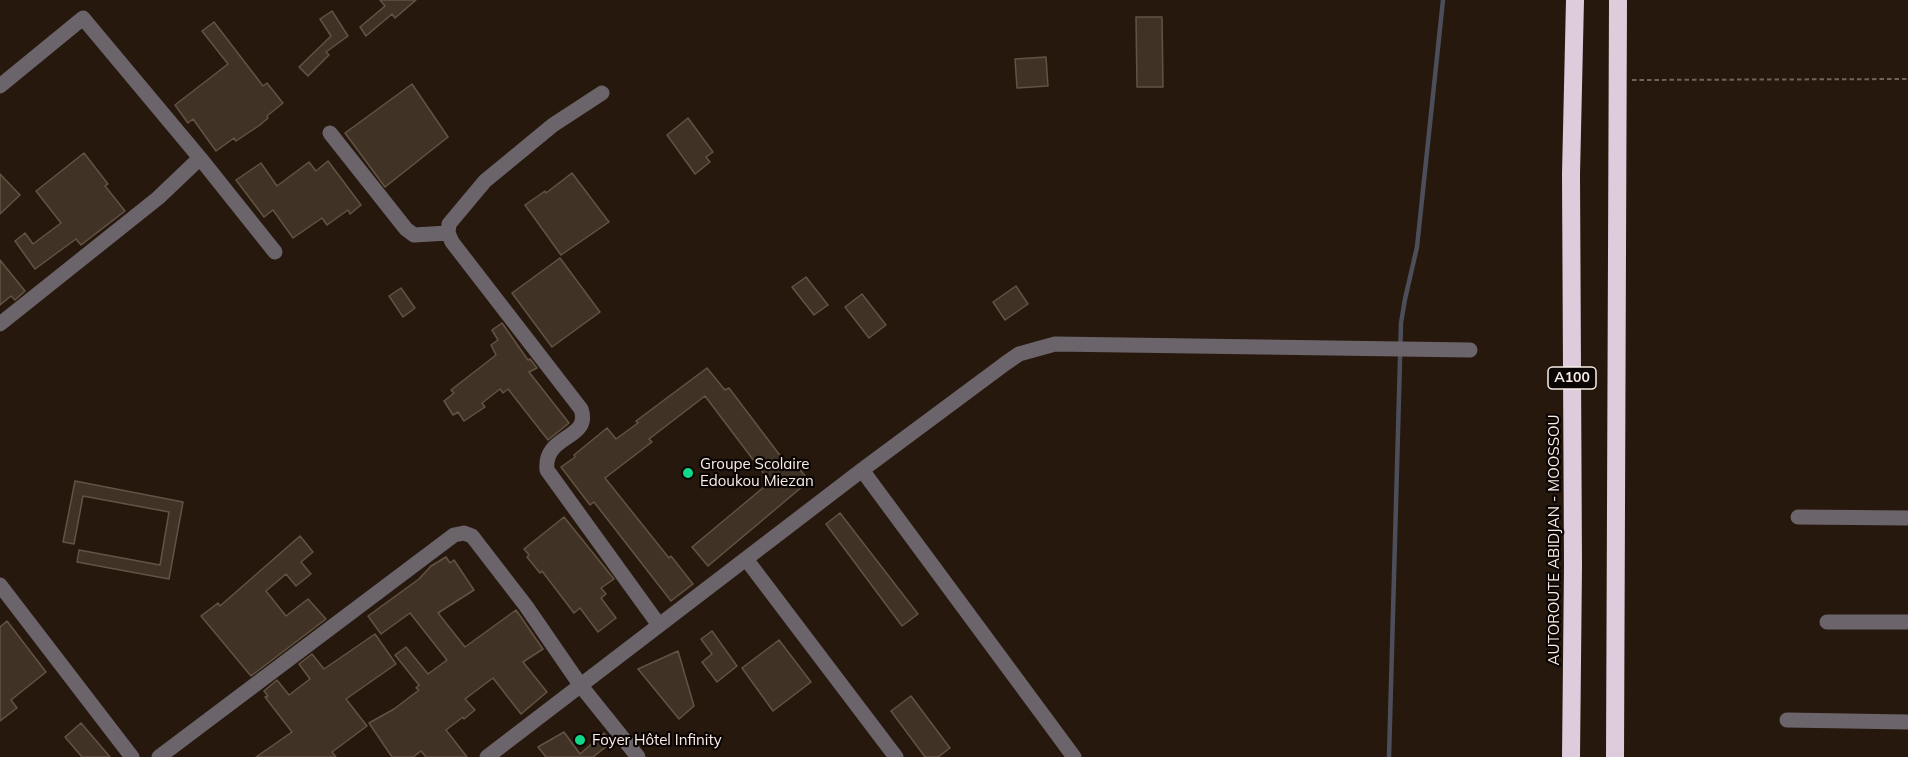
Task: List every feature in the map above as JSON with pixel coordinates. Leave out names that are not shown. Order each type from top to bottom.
[{"type":"highway","name":"AUTOROUTE ABIDJAN - MOOSSOU","points":[[1571,757],[1573,542],[1571,174],[1575,0]]},
{"type":"highway","name":"A100","points":[[1615,757],[1618,0]]},
{"type":"street","points":[[0,86],[83,18],[275,252]]},
{"type":"street","points":[[602,93],[553,125],[485,181],[449,224],[448,233],[452,242],[581,409],[584,417],[581,427],[552,448],[546,458],[547,470],[659,625]]},
{"type":"street","points":[[330,133],[406,230],[414,235],[448,233]]},
{"type":"street","points":[[0,324],[149,206],[200,158]]},
{"type":"street","points":[[487,757],[862,470],[1019,354],[1055,344],[1470,350]]},
{"type":"street","points":[[862,470],[1074,757]]},
{"type":"street","points":[[1798,517],[1908,518]]},
{"type":"street","points":[[159,757],[454,535],[464,533],[472,536],[526,606],[581,686],[638,757]]},
{"type":"street","points":[[746,559],[896,757]]},
{"type":"street","points":[[0,585],[132,757]]},
{"type":"street","points":[[1827,622],[1908,622]]},
{"type":"street","points":[[1787,720],[1908,722]]},
{"type":"path","points":[[1617,80],[1908,79]]},
{"type":"building","points":[[380,0],[416,0],[395,18],[392,14],[366,36],[360,27],[385,6]]},
{"type":"building","points":[[332,11],[348,36],[326,52],[329,55],[308,76],[299,67],[331,36],[320,19]]},
{"type":"building","points":[[1136,17],[1162,17],[1163,87],[1137,87]]},
{"type":"building","points":[[214,22],[263,86],[267,83],[283,103],[260,125],[236,141],[234,138],[216,151],[193,119],[188,123],[175,105],[228,64],[202,31]]},
{"type":"building","points":[[1046,57],[1048,86],[1017,88],[1015,59]]},
{"type":"building","points":[[412,84],[448,137],[385,187],[345,133]]},
{"type":"building","points":[[688,118],[713,152],[706,157],[710,162],[695,174],[667,135]]},
{"type":"building","points":[[84,153],[108,184],[105,186],[125,211],[81,245],[76,239],[35,269],[15,241],[25,233],[33,244],[61,223],[36,191]]},
{"type":"building","points":[[328,161],[361,205],[350,214],[348,210],[327,225],[322,218],[293,238],[273,210],[264,217],[236,180],[261,163],[277,186],[309,162],[316,171]]},
{"type":"building","points":[[572,173],[609,222],[561,255],[525,205],[545,191],[546,193]]},
{"type":"building","points":[[0,174],[20,195],[0,214]]},
{"type":"building","points":[[560,258],[600,312],[552,347],[512,293]]},
{"type":"building","points":[[0,260],[25,291],[15,300],[11,296],[0,305]]},
{"type":"building","points":[[806,277],[828,305],[814,315],[792,287]]},
{"type":"building","points":[[1016,286],[1028,304],[1005,320],[993,302]]},
{"type":"building","points":[[401,288],[415,308],[403,317],[389,296]]},
{"type":"building","points":[[862,294],[886,325],[869,338],[845,307]]},
{"type":"building","points":[[502,323],[528,360],[530,359],[537,368],[529,372],[569,423],[548,440],[508,389],[503,393],[500,389],[482,403],[485,407],[464,421],[458,412],[453,415],[444,401],[454,393],[451,390],[496,355],[491,345],[498,340],[492,330]]},
{"type":"building","points":[[707,368],[725,390],[729,388],[788,466],[794,462],[809,481],[708,566],[692,547],[770,482],[705,396],[649,439],[652,442],[605,478],[669,558],[671,556],[693,584],[671,601],[594,502],[590,505],[561,467],[607,428],[616,439],[638,423],[636,421]]},
{"type":"building","points":[[75,481],[183,502],[169,579],[77,562],[79,550],[160,565],[169,512],[83,496],[74,544],[63,542]]},
{"type":"building","points":[[840,513],[918,614],[902,626],[826,524]]},
{"type":"building","points":[[564,517],[614,579],[601,588],[606,594],[601,598],[616,618],[598,632],[580,608],[574,613],[542,571],[540,573],[527,557],[529,555],[524,549]]},
{"type":"building","points":[[300,536],[313,552],[301,562],[311,574],[296,586],[286,574],[266,591],[286,616],[308,599],[326,619],[251,676],[201,616],[218,603],[220,606]]},
{"type":"building","points":[[446,557],[450,563],[454,560],[474,590],[438,613],[465,647],[516,610],[543,649],[523,662],[547,692],[521,714],[493,678],[465,699],[475,710],[446,730],[467,757],[426,757],[421,751],[413,757],[392,757],[369,723],[394,709],[419,690],[416,688],[419,685],[395,655],[406,647],[428,674],[447,660],[410,613],[381,634],[368,616],[419,579],[431,566]]},
{"type":"building","points":[[7,621],[46,672],[11,700],[17,708],[0,721],[0,627]]},
{"type":"building","points":[[712,631],[737,666],[717,682],[702,662],[712,654],[701,639]]},
{"type":"building","points":[[375,634],[396,664],[346,699],[367,726],[332,752],[336,757],[256,757],[292,732],[265,697],[268,696],[264,691],[277,680],[289,695],[310,679],[299,664],[312,654],[324,669]]},
{"type":"building","points":[[779,640],[811,682],[773,711],[742,668]]},
{"type":"building","points":[[678,651],[694,706],[679,719],[638,669]]},
{"type":"building","points":[[911,696],[950,748],[938,757],[925,757],[891,711]]},
{"type":"building","points":[[81,723],[110,757],[82,757],[65,737]]},
{"type":"building","points":[[564,732],[580,754],[604,733],[612,742],[593,757],[546,757],[538,747]]},
{"type":"waterway","points":[[1389,757],[1401,323],[1417,247],[1443,0]]},
{"type":"place","name":"Groupe Scolaire Edoukou Miezan","points":[[688,473]]},
{"type":"place","name":"Foyer Hôtel Infinity","points":[[580,740]]}]
